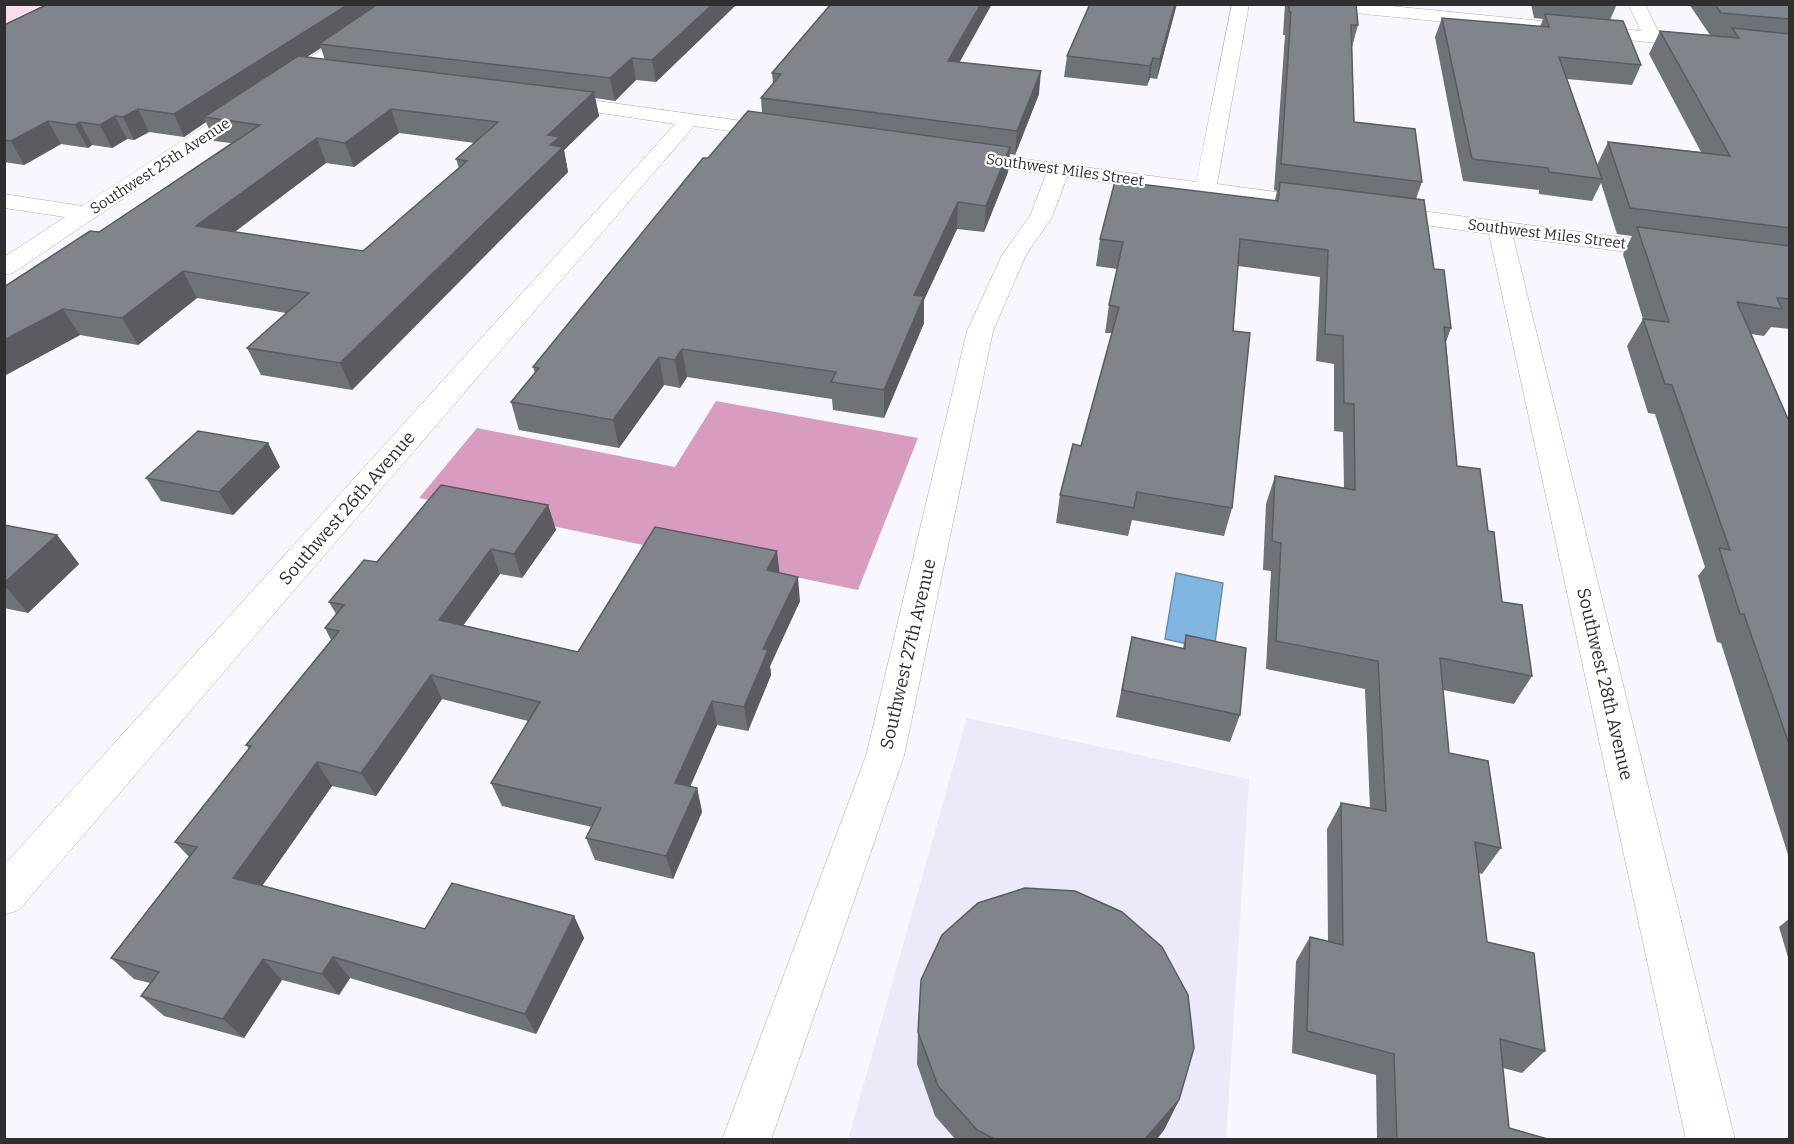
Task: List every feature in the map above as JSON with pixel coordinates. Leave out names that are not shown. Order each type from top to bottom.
[{"type":"street","name":"Southwest 25th Avenue","points":[[4,267],[404,4]]},
{"type":"street","points":[[1205,190],[1241,4]]},
{"type":"street","points":[[1314,4],[1790,51]]},
{"type":"street","points":[[1635,4],[1653,38]]},
{"type":"street","points":[[305,71],[340,75]]},
{"type":"street","points":[[537,99],[805,135]]},
{"type":"street","name":"Southwest 26th Avenue","points":[[4,896],[689,120]]},
{"type":"street","name":"Southwest Miles Street","points":[[943,154],[1696,254]]},
{"type":"street","name":"Southwest 27th Avenue","points":[[746,1140],[885,756],[980,331],[1014,255],[1041,217],[1059,169]]},
{"type":"street","points":[[4,201],[86,214]]},
{"type":"street","name":"Southwest 28th Avenue","points":[[1499,228],[1711,1140]]},
{"type":"shaded area","points":[[5,4],[41,4],[41,5],[5,23]]},
{"type":"shaded area","points":[[716,401],[918,438],[858,590],[419,498],[477,428],[675,467]]},
{"type":"shaded area","points":[[967,718],[1249,779],[1226,1139],[848,1140]]},
{"type":"water","points":[[1176,573],[1223,583],[1214,650],[1165,639]]},
{"type":"building","points":[[48,4],[349,4],[174,114],[138,109],[123,117],[115,116],[100,125],[80,122],[75,125],[48,121],[11,141],[4,140],[4,25]]},
{"type":"building","points":[[378,4],[713,4],[652,60],[632,58],[610,78],[319,44]]},
{"type":"building","points":[[831,4],[981,4],[948,61],[1041,71],[1017,131],[761,98],[781,74],[772,73]]},
{"type":"building","points":[[1090,4],[1175,4],[1160,59],[1153,58],[1150,66],[1067,56]]},
{"type":"building","points":[[1289,4],[1356,4],[1358,25],[1351,25],[1354,122],[1415,129],[1422,182],[1281,164],[1291,12],[1289,12]]},
{"type":"building","points":[[1715,4],[1790,4],[1790,19],[1721,13]]},
{"type":"building","points":[[1545,14],[1623,21],[1641,65],[1559,57],[1602,179],[1549,172],[1548,168],[1472,159],[1442,18],[1549,27]]},
{"type":"building","points":[[1732,28],[1790,34],[1790,228],[1630,208],[1608,142],[1730,156],[1660,31],[1739,38]]},
{"type":"building","points":[[298,56],[594,92],[548,135],[560,137],[550,145],[563,147],[340,363],[247,348],[309,293],[183,271],[122,318],[63,309],[4,340],[4,287],[90,231],[99,232],[260,125],[204,117]],"holes":[[[391,109],[498,122],[456,159],[467,161],[363,251],[196,226],[317,138],[345,143]]]},
{"type":"building","points":[[748,111],[1010,147],[986,206],[958,202],[914,295],[924,296],[884,390],[831,382],[836,372],[682,349],[675,360],[659,357],[613,420],[511,402],[539,368],[533,367],[703,158],[708,158]]},
{"type":"building","points":[[1115,181],[1278,201],[1280,182],[1424,200],[1434,269],[1444,270],[1451,328],[1444,327],[1457,466],[1480,469],[1488,531],[1494,532],[1502,602],[1522,605],[1532,676],[1440,658],[1449,753],[1488,761],[1501,848],[1475,842],[1487,942],[1534,953],[1545,1051],[1500,1039],[1509,1128],[1551,1140],[1397,1140],[1394,1054],[1307,1031],[1310,937],[1343,945],[1341,803],[1386,811],[1378,661],[1276,641],[1281,543],[1272,541],[1275,476],[1355,490],[1354,404],[1344,403],[1343,336],[1325,334],[1328,250],[1240,239],[1233,331],[1250,333],[1232,508],[1137,492],[1134,508],[1060,495],[1073,444],[1081,446],[1119,307],[1109,305],[1123,242],[1100,239]]},
{"type":"building","points":[[1637,227],[1790,246],[1790,299],[1777,298],[1782,309],[1737,302],[1790,420],[1790,747],[1744,614],[1740,614],[1719,548],[1730,550],[1672,385],[1665,384],[1643,319],[1669,322]]},
{"type":"building","points":[[198,431],[268,443],[219,492],[146,478]]},
{"type":"building","points":[[441,485],[548,505],[514,554],[491,549],[439,620],[578,652],[655,527],[777,551],[767,570],[798,577],[763,649],[768,650],[744,707],[712,701],[675,783],[697,788],[666,856],[586,838],[601,808],[491,783],[540,702],[431,675],[361,773],[317,762],[233,878],[425,929],[452,883],[574,916],[525,1014],[333,957],[322,974],[263,959],[223,1019],[141,996],[159,972],[111,958],[197,847],[175,842],[251,746],[246,745],[339,631],[325,628],[344,605],[329,602],[364,560],[377,562]]},
{"type":"building","points":[[4,525],[57,535],[4,583]]},
{"type":"building","points":[[1186,635],[1246,648],[1240,715],[1122,690],[1132,637],[1185,649]]},
{"type":"building","points":[[1025,888],[1075,891],[1122,912],[1162,947],[1188,995],[1194,1048],[1179,1100],[1144,1140],[996,1140],[977,1130],[938,1086],[918,1032],[921,980],[942,935],[978,903]]}]
